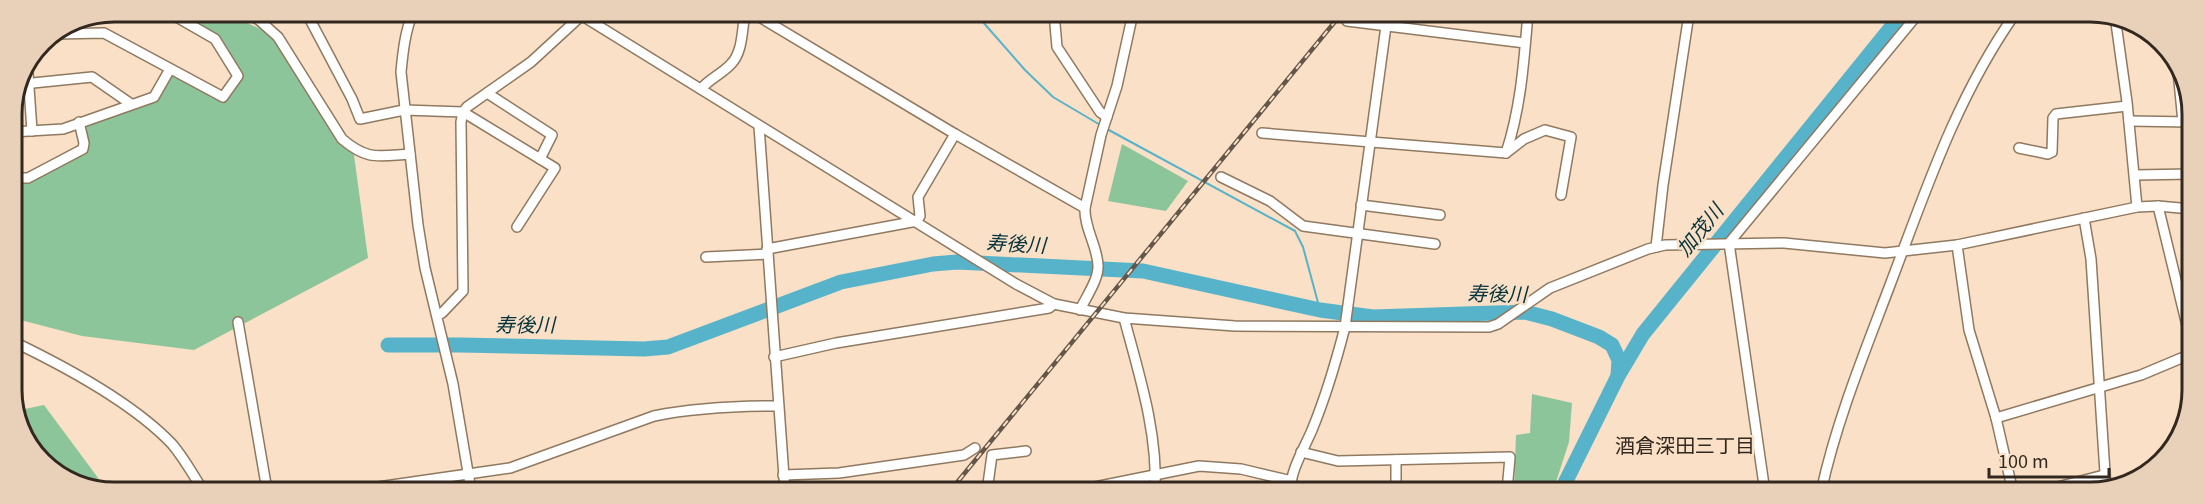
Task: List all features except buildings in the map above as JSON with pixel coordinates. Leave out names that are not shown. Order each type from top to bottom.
[{"type":"street","points":[[71,34],[104,33],[223,97],[238,76],[215,39],[185,22]]},
{"type":"street","points":[[261,22],[278,37],[342,138],[353,148],[367,155],[410,154]]},
{"type":"street","points":[[311,22],[352,99],[360,119],[404,110],[463,112],[555,168],[517,227]]},
{"type":"street","points":[[409,22],[401,72],[423,257],[446,350],[470,482]]},
{"type":"street","points":[[436,315],[442,313],[463,291],[461,122],[463,112],[531,62],[570,22]]},
{"type":"street","points":[[591,22],[917,221],[995,272],[1054,304],[1124,318],[1235,326],[1346,324],[1489,327],[1506,319],[1550,288],[1656,247],[1682,244],[1784,243],[1885,253],[1957,245],[2137,207],[2182,208]]},
{"type":"street","points":[[700,89],[730,65],[738,55],[744,22]]},
{"type":"street","points":[[768,22],[955,134],[1085,208]]},
{"type":"street","points":[[1055,22],[1057,47],[1107,119]]},
{"type":"street","points":[[1080,310],[1098,269],[1084,216],[1085,208],[1103,131],[1118,86],[1131,22]]},
{"type":"street","points":[[1355,22],[1525,43]]},
{"type":"street","points":[[1506,153],[1514,129],[1523,75],[1527,22]]},
{"type":"street","points":[[1656,247],[1663,184],[1688,22]]},
{"type":"street","points":[[1764,481],[1725,243],[1911,22]]},
{"type":"street","points":[[1824,481],[1834,440],[1934,164],[1974,80],[2010,22]]},
{"type":"street","points":[[1292,481],[1301,452],[1327,390],[1346,324],[1386,26]]},
{"type":"street","points":[[2116,26],[2129,121],[2137,207]]},
{"type":"street","points":[[23,131],[63,129],[154,97],[170,69]]},
{"type":"street","points":[[30,80],[92,77],[131,104]]},
{"type":"street","points":[[28,86],[32,131]]},
{"type":"street","points":[[488,93],[552,135],[540,159]]},
{"type":"street","points":[[2019,148],[2048,154],[2052,152],[2056,114],[2127,106]]},
{"type":"street","points":[[2129,121],[2182,122]]},
{"type":"street","points":[[23,178],[28,178],[83,149],[84,143],[79,123]]},
{"type":"street","points":[[759,126],[784,482]]},
{"type":"street","points":[[1262,133],[1506,153],[1524,139],[1545,130],[1571,137],[1560,195]]},
{"type":"street","points":[[706,257],[767,252],[917,221],[920,216],[918,197],[955,134]]},
{"type":"street","points":[[2135,175],[2182,174]]},
{"type":"street","points":[[1221,177],[1270,201],[1303,226],[1435,244]]},
{"type":"street","points":[[1361,206],[1440,214]]},
{"type":"street","points":[[2158,206],[2182,305]]},
{"type":"street","points":[[2084,218],[2091,259],[2105,480]]},
{"type":"street","points":[[1957,245],[1969,330],[1996,418],[2010,481]]},
{"type":"street","points":[[774,357],[836,343],[1039,310],[1049,308],[1054,304]]},
{"type":"street","points":[[1124,318],[1152,437],[1156,481]]},
{"type":"street","points":[[238,322],[266,482]]},
{"type":"street","points":[[22,346],[74,374],[149,422],[174,447],[198,482]]},
{"type":"street","points":[[1996,418],[2141,375],[2182,358]]},
{"type":"street","points":[[410,482],[510,468],[654,416],[712,409],[778,406]]},
{"type":"street","points":[[783,475],[839,473],[879,468],[964,455],[975,448]]},
{"type":"street","points":[[988,482],[992,455],[1026,451]]},
{"type":"street","points":[[1301,452],[1338,461],[1510,457],[1508,481]]},
{"type":"street","points":[[1396,460],[1396,481]]},
{"type":"street","points":[[1120,481],[1199,466],[1241,469],[1278,481]]},
{"type":"street","points":[[2083,481],[2104,476]]},
{"type":"green space","points":[[185,22],[245,22],[278,37],[353,148],[368,258],[194,350],[82,336],[22,320],[23,178],[29,178],[83,149],[79,122],[154,97],[170,69],[223,97],[238,76],[215,39]]},
{"type":"green space","points":[[1122,144],[1188,181],[1166,211],[1108,201]]},
{"type":"green space","points":[[1532,394],[1572,403],[1569,442],[1556,481],[1514,481],[1516,435],[1530,433]]},
{"type":"green space","points":[[44,405],[100,480],[74,472],[49,455],[29,425],[24,409]]},
{"type":"waterway","points":[[983,22],[1025,70],[1053,97],[1102,126]]},
{"type":"waterway","name":"加茂川","points":[[1566,481],[1618,376],[1643,334],[1896,22]]},
{"type":"waterway","points":[[1107,129],[1295,231],[1303,247],[1320,310]]},
{"type":"waterway","name":"寿後川","points":[[388,345],[644,349],[668,347],[841,282],[933,264],[957,262],[1143,271],[1320,310],[1373,317],[1525,312],[1552,319],[1599,337],[1612,345],[1619,360],[1618,376]]},
{"type":"railway","points":[[958,482],[1335,22]]},
{"type":"district","name":"酒倉深田三丁目","points":[[1685,446]]}]
